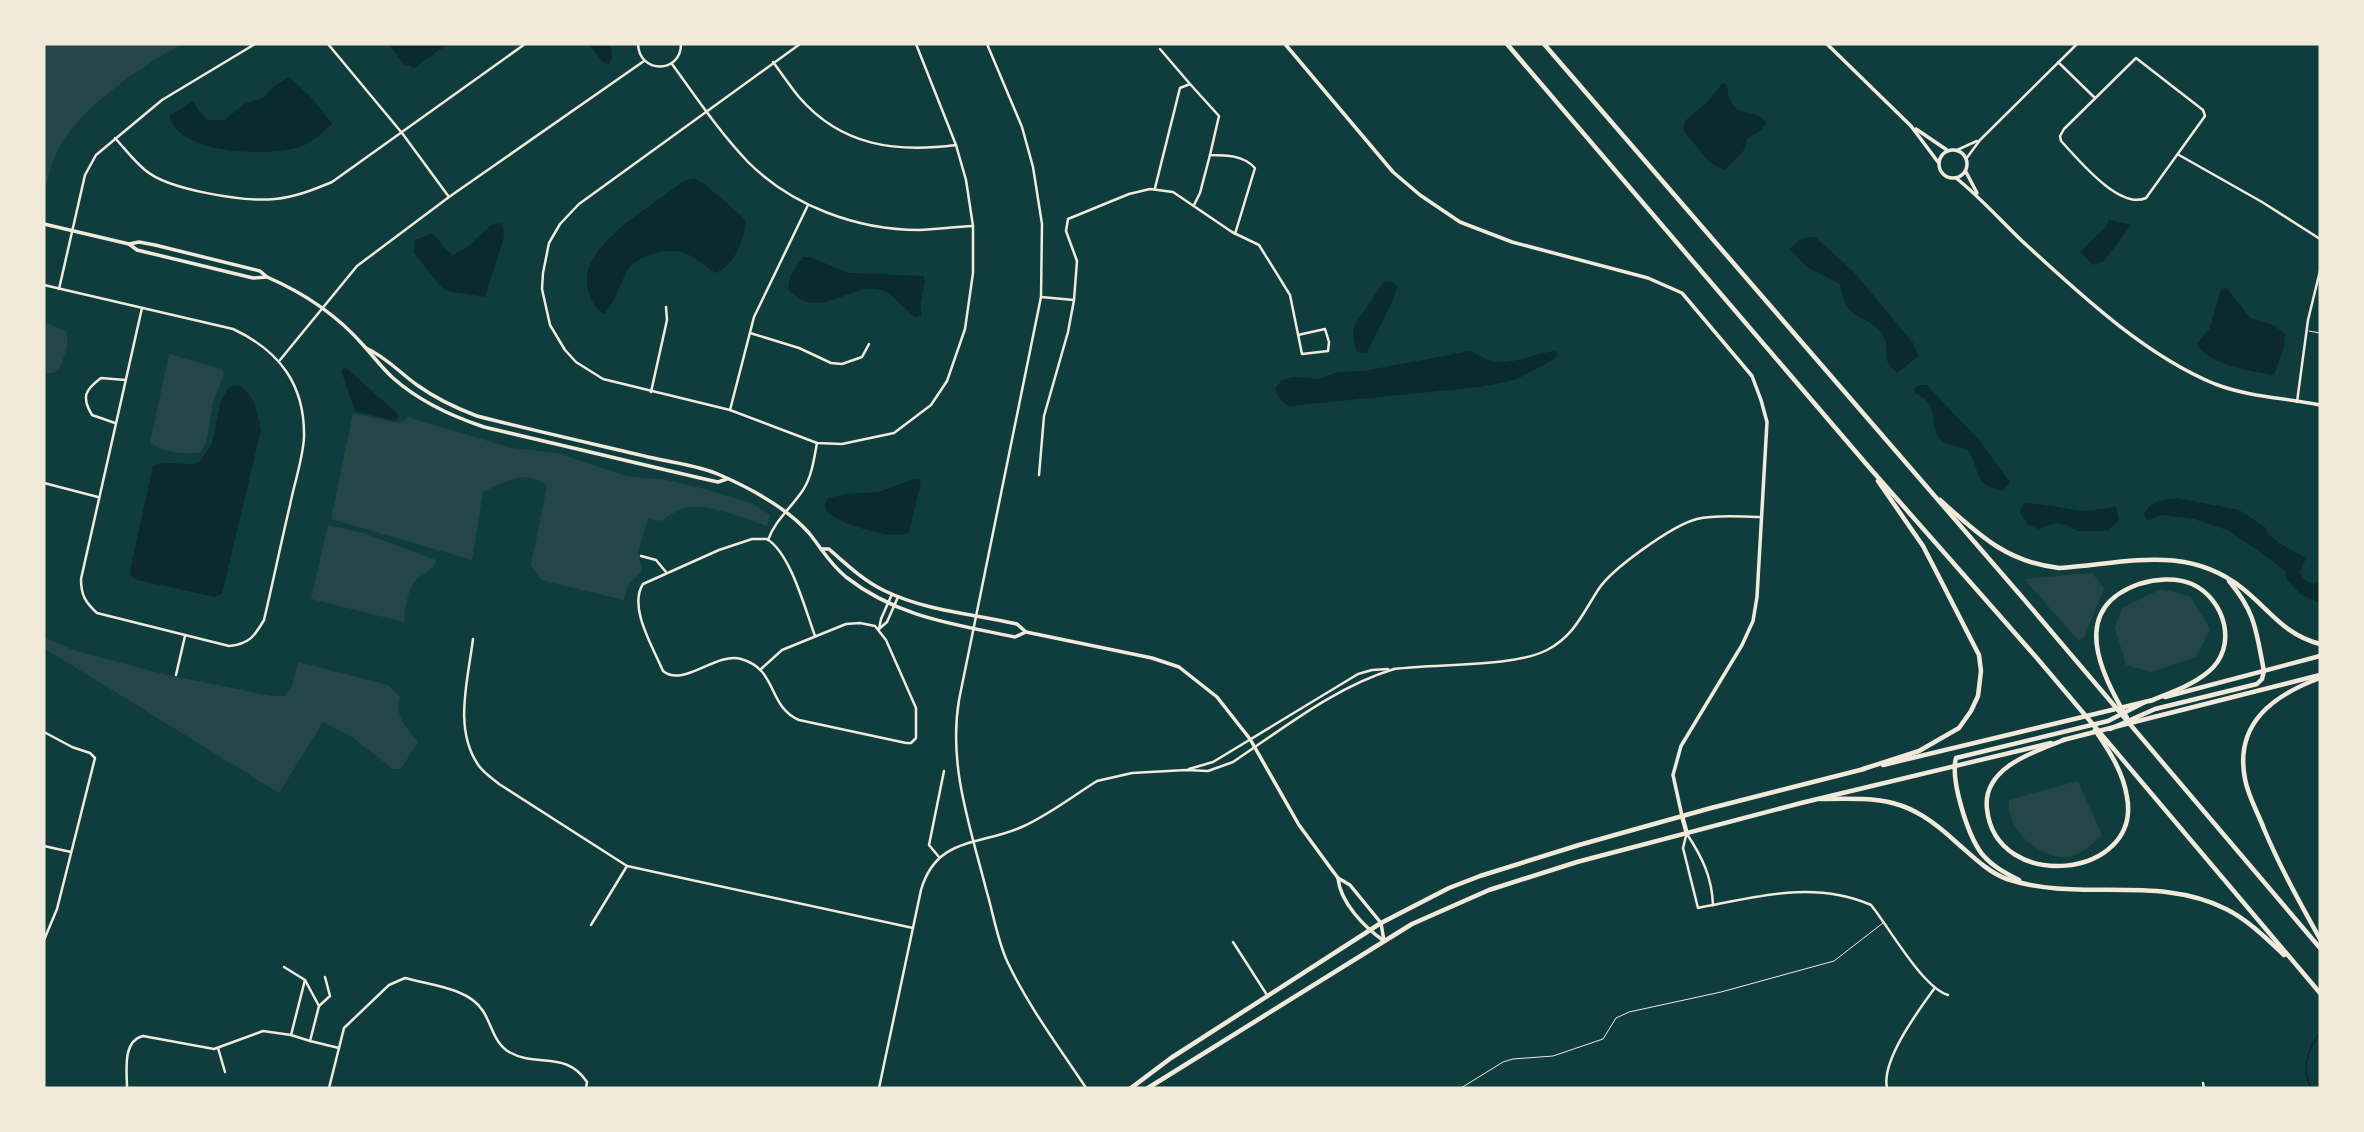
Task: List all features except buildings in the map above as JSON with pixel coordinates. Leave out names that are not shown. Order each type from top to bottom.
[{"type":"main road","points":[[1507,44],[2080,709],[2320,993]]},
{"type":"main road","points":[[1544,44],[2022,597],[2320,948]]},
{"type":"main road","points":[[1863,769],[1919,751],[1959,727],[1978,696],[1981,671],[1979,655],[1962,618],[1923,546],[1868,466]]},
{"type":"main road","points":[[1923,484],[1983,538],[2025,562],[2059,568],[2170,559],[2198,563],[2224,575],[2244,589],[2288,631],[2302,639],[2320,644]]},
{"type":"main road","points":[[2110,729],[2155,709],[2257,684],[2262,679],[2264,671],[2252,613],[2224,575]]},
{"type":"main road","points":[[2033,887],[2001,872],[1973,841],[1953,767],[1956,758],[2108,721],[2148,701],[2190,685],[2210,671],[2219,660],[2226,625],[2219,608],[2207,593],[2190,583],[2167,579],[2147,581],[2131,587],[2115,597],[2098,621],[2095,637],[2100,666],[2108,685],[2134,731]]},
{"type":"main road","points":[[1131,1088],[1171,1058],[1369,930],[1448,888],[1480,876],[1682,816],[2320,656]]},
{"type":"main road","points":[[1148,1088],[1384,941],[1456,902],[1489,890],[1577,862],[1820,799],[2320,677]]},
{"type":"main road","points":[[2320,677],[2266,707],[2253,723],[2245,740],[2242,757],[2245,781],[2267,836],[2320,939]]},
{"type":"main road","points":[[2064,740],[2007,766],[1993,783],[1986,803],[1988,823],[2009,852],[2026,861],[2047,866],[2078,864],[2104,852],[2117,841],[2128,811],[2128,797],[2122,776],[2112,755],[2080,709]]},
{"type":"main road","points":[[1820,799],[1885,800],[1904,805],[1939,826],[2003,878],[2033,887],[2056,891],[2177,892],[2205,900],[2227,909],[2250,924],[2298,967]]},
{"type":"main road","points":[[1682,816],[1687,834]]},
{"type":"main road","points":[[1156,1088],[1167,1076]]},
{"type":"street","points":[[59,289],[85,175],[96,155],[162,100],[255,44]]},
{"type":"street","points":[[328,44],[402,134],[449,197]]},
{"type":"street","points":[[116,138],[146,172],[170,184],[243,199],[273,199],[300,195],[332,182],[525,44]]},
{"type":"street","points":[[638,44],[644,61],[650,66],[661,68],[672,64],[678,58],[681,44]]},
{"type":"street","points":[[800,44],[579,204],[560,224],[549,243],[542,272],[545,310],[550,325],[565,350],[576,362],[603,379],[730,410],[817,443],[842,444],[894,433],[931,405],[947,382],[965,330],[973,273],[970,200],[956,145],[916,44]]},
{"type":"street","points":[[987,44],[1022,127],[1033,167],[1042,224],[1041,298],[959,700],[954,739],[957,770],[1006,958],[1032,1005],[1086,1088]]},
{"type":"street","points":[[1285,44],[1393,172],[1420,195],[1460,222],[1512,242],[1648,278],[1682,293],[1752,376],[1767,422],[1757,597],[1753,621],[1742,645],[1681,747],[1674,768],[1676,797],[1682,816]]},
{"type":"street","points":[[1827,44],[1912,126],[1938,146],[1957,150],[1980,140]]},
{"type":"street","points":[[1978,195],[1966,171],[1966,159],[1980,140],[2077,44]]},
{"type":"street","points":[[1160,49],[1219,116],[1200,193],[1193,206]]},
{"type":"street","points":[[2136,58],[2203,110],[2205,116],[2146,198],[2140,201],[2125,199],[2099,180],[2062,141],[2060,136],[2064,129],[2095,98],[2136,58]]},
{"type":"street","points":[[280,360],[357,266],[449,197],[644,61]]},
{"type":"street","points":[[774,62],[800,98],[825,121],[848,134],[868,143],[894,148],[922,149],[956,145]]},
{"type":"street","points":[[2058,62],[2095,98]]},
{"type":"street","points":[[672,64],[747,160],[766,179],[808,205],[842,218],[888,228],[918,230],[973,226]]},
{"type":"street","points":[[1154,189],[1180,88],[1190,84]]},
{"type":"street","points":[[1912,126],[1938,162],[1943,175],[1956,178],[1978,195],[2021,240],[2149,349],[2218,384],[2246,393],[2320,405]]},
{"type":"street","points":[[1938,162],[1941,155],[1948,150]]},
{"type":"street","points":[[1957,150],[1966,159]]},
{"type":"street","points":[[2177,154],[2263,202],[2320,239]]},
{"type":"street","points":[[1210,155],[1230,155],[1250,162],[1255,168],[1235,233]]},
{"type":"street","points":[[1956,178],[1966,171]]},
{"type":"street","points":[[1039,475],[1044,416],[1068,332],[1074,300],[1077,261],[1066,231],[1068,219],[1129,194],[1154,189],[1173,192],[1259,246],[1290,296],[1298,335],[1302,354],[1328,351],[1329,342],[1325,328],[1298,335]]},
{"type":"street","points":[[730,410],[750,332],[761,302],[808,205]]},
{"type":"street","points":[[44,224],[253,278],[267,277]]},
{"type":"street","points":[[129,244],[139,242],[244,265],[260,271],[323,307],[394,379],[424,400],[454,416],[484,427],[680,474],[718,481],[727,479]]},
{"type":"street","points":[[2297,402],[2307,331],[2320,271]]},
{"type":"street","points":[[44,285],[233,329],[251,337],[280,360],[296,388],[303,408],[304,440],[264,620],[256,635],[243,645],[229,646],[97,613],[85,602],[81,590],[81,579],[142,308]]},
{"type":"street","points":[[1041,298],[1074,300]]},
{"type":"street","points":[[651,392],[667,320],[666,307]]},
{"type":"street","points":[[750,332],[799,348],[831,363],[842,364],[862,357],[869,344]]},
{"type":"street","points":[[366,348],[379,354],[419,387],[450,405],[477,416],[719,474],[786,512],[807,531],[823,556],[846,577],[894,606],[922,618],[1015,637],[1026,632]]},
{"type":"street","points":[[116,423],[92,415],[85,403],[86,395],[90,386],[101,378],[125,380]]},
{"type":"street","points":[[768,540],[774,526],[810,478],[817,443]]},
{"type":"street","points":[[44,483],[100,498]]},
{"type":"street","points":[[1186,770],[1213,762],[1358,674],[1372,670],[1531,657],[1564,639],[1578,624],[1609,575],[1677,527],[1696,519],[1761,517]]},
{"type":"street","points":[[815,636],[788,566],[779,550],[768,540],[745,541],[666,572],[643,584],[638,598],[639,611],[663,671],[669,676],[678,676],[721,660],[735,658],[750,662],[761,669],[769,679],[780,706],[790,716],[850,732],[911,743],[916,738],[916,708],[879,629],[892,594]]},
{"type":"street","points":[[821,549],[829,550],[864,579],[918,604],[1017,624],[1026,632],[1142,655],[1179,667],[1217,697],[1250,739],[1300,825],[1338,878],[1350,885],[1381,923],[1384,941]]},
{"type":"street","points":[[641,555],[656,560],[666,572]]},
{"type":"street","points":[[879,629],[887,622],[898,597]]},
{"type":"street","points":[[761,669],[782,650],[815,636],[854,623],[879,629]]},
{"type":"street","points":[[176,675],[185,636]]},
{"type":"street","points":[[473,639],[464,720],[468,745],[480,768],[499,784],[626,866],[913,928]]},
{"type":"street","points":[[879,1088],[925,877],[939,857],[956,847],[1024,826],[1106,778],[1216,769],[1348,688],[1371,676],[1394,669]]},
{"type":"street","points":[[44,732],[66,745],[94,755],[95,762],[57,909],[44,940]]},
{"type":"street","points":[[939,857],[929,845],[944,771]]},
{"type":"street","points":[[1687,834],[1706,866],[1713,905]]},
{"type":"street","points":[[1687,834],[1683,848],[1698,908],[1780,891],[1860,900],[1871,905],[1920,973],[1934,988],[1948,995]]},
{"type":"street","points":[[44,846],[71,852]]},
{"type":"street","points":[[591,925],[626,866]]},
{"type":"street","points":[[1338,878],[1339,891],[1369,930],[1384,941]]},
{"type":"street","points":[[1233,942],[1267,997]]},
{"type":"street","points":[[284,967],[304,980],[319,1006]]},
{"type":"street","points":[[310,1041],[319,1006],[330,996],[325,977]]},
{"type":"street","points":[[329,1088],[344,1028],[388,985],[405,978],[472,998],[483,1011],[499,1043],[510,1052],[569,1064],[581,1073],[587,1082],[586,1088]]},
{"type":"street","points":[[291,1035],[304,980]]},
{"type":"street","points":[[1887,1088],[1887,1071],[1893,1057],[1934,988]]},
{"type":"street","points":[[127,1088],[130,1045],[143,1036],[218,1048],[263,1031],[291,1035],[339,1048]]},
{"type":"street","points":[[218,1048],[225,1072]]},
{"type":"street","points":[[2203,1083],[2204,1088]]},
{"type":"lane","points":[[2307,331],[2320,333]]},
{"type":"lane","points":[[1461,1088],[1503,1062],[1553,1055],[1604,1039],[1616,1018],[1629,1012],[1721,992],[1834,961],[1884,921]]},
{"type":"shaded area","points":[[44,44],[182,44],[129,77],[78,121],[65,137],[54,160],[44,202]]},
{"type":"shaded area","points":[[388,44],[448,44],[414,68],[404,64]]},
{"type":"shaded area","points":[[588,44],[609,44],[612,54],[609,64],[604,63]]},
{"type":"shaded area","points":[[289,77],[310,96],[332,124],[311,141],[296,148],[265,152],[225,150],[189,139],[176,129],[169,116],[193,101],[208,120],[224,120],[246,103],[263,98],[274,86]]},
{"type":"shaded area","points":[[1723,83],[1727,85],[1729,97],[1737,109],[1754,114],[1766,122],[1763,129],[1747,139],[1745,149],[1725,170],[1710,163],[1683,130],[1685,121],[1708,101]]},
{"type":"shaded area","points":[[694,178],[745,219],[738,251],[728,264],[715,273],[691,256],[680,252],[646,256],[627,271],[612,305],[604,314],[601,312],[589,293],[587,276],[592,260],[619,229],[683,181]]},
{"type":"shaded area","points":[[2109,220],[2131,225],[2104,261],[2093,265],[2080,252],[2106,227]]},
{"type":"shaded area","points":[[500,223],[504,237],[485,297],[447,291],[414,253],[415,240],[431,234],[453,255],[466,248],[491,225]]},
{"type":"shaded area","points":[[1815,237],[1853,271],[1913,343],[1919,356],[1897,373],[1888,363],[1882,333],[1848,308],[1840,284],[1807,267],[1790,249],[1802,238]]},
{"type":"shaded area","points":[[803,257],[849,273],[923,276],[925,280],[921,316],[915,317],[890,294],[877,289],[858,291],[822,303],[802,300],[788,290],[790,276]]},
{"type":"shaded area","points":[[1384,282],[1392,282],[1397,286],[1393,300],[1367,353],[1356,352],[1353,332],[1355,324]]},
{"type":"shaded area","points":[[2227,288],[2250,318],[2274,325],[2285,334],[2284,347],[2274,375],[2220,362],[2196,344],[2210,328],[2221,289]]},
{"type":"shaded area","points":[[44,322],[66,331],[67,336],[66,351],[59,370],[52,373],[44,373]]},
{"type":"shaded area","points":[[1470,351],[1495,362],[1556,351],[1558,354],[1553,360],[1515,380],[1480,387],[1290,406],[1282,401],[1276,390],[1282,380],[1294,377],[1318,379],[1338,372],[1364,371]]},
{"type":"shaded area","points":[[169,354],[222,369],[224,374],[213,402],[207,440],[201,452],[175,452],[150,443]]},
{"type":"shaded area","points":[[345,367],[398,414],[395,421],[355,411],[341,370]]},
{"type":"shaded area","points":[[238,385],[252,398],[261,430],[222,594],[215,597],[137,580],[131,576],[130,570],[153,466],[164,463],[199,463],[212,444],[221,400],[229,387]]},
{"type":"shaded area","points":[[1927,385],[1979,440],[2010,482],[2003,491],[1992,488],[1981,480],[1967,449],[1947,444],[1939,437],[1929,405],[1915,393],[1914,388]]},
{"type":"shaded area","points":[[353,413],[397,423],[407,417],[512,448],[557,453],[626,476],[667,480],[705,489],[754,504],[770,515],[767,526],[704,507],[682,509],[660,521],[648,518],[638,552],[642,571],[628,585],[624,600],[541,580],[531,565],[547,486],[531,478],[515,478],[483,492],[472,560],[331,519]]},
{"type":"shaded area","points":[[913,479],[921,482],[909,533],[901,535],[866,530],[842,521],[826,511],[825,503],[828,498],[879,492]]},
{"type":"shaded area","points":[[2177,498],[2239,510],[2265,527],[2269,535],[2279,543],[2306,558],[2300,572],[2308,582],[2320,581],[2320,603],[2300,594],[2287,580],[2285,571],[2227,530],[2194,519],[2161,515],[2147,521],[2144,514],[2150,506],[2162,500]]},
{"type":"shaded area","points":[[2023,504],[2085,511],[2116,507],[2119,521],[2107,531],[2078,531],[2056,523],[2039,529],[2028,525],[2020,513]]},
{"type":"shaded area","points":[[328,525],[363,533],[436,560],[431,569],[417,579],[411,588],[404,622],[311,599]]},
{"type":"shaded area","points":[[2092,573],[2104,588],[2085,636],[2079,641],[2024,579]]},
{"type":"shaded area","points":[[2161,589],[2190,596],[2210,629],[2196,657],[2151,672],[2126,665],[2115,628],[2122,608]]},
{"type":"shaded area","points":[[44,637],[73,650],[167,675],[272,696],[284,696],[292,686],[298,662],[388,685],[400,697],[400,716],[418,742],[401,769],[393,769],[352,737],[323,722],[279,793],[44,648]]},
{"type":"shaded area","points":[[2078,781],[2102,835],[2093,844],[2071,856],[2059,857],[2040,850],[2016,828],[2011,819],[2009,800]]},
{"type":"waterway","points":[[2311,1088],[2306,1073],[2307,1059],[2320,1033]]}]
